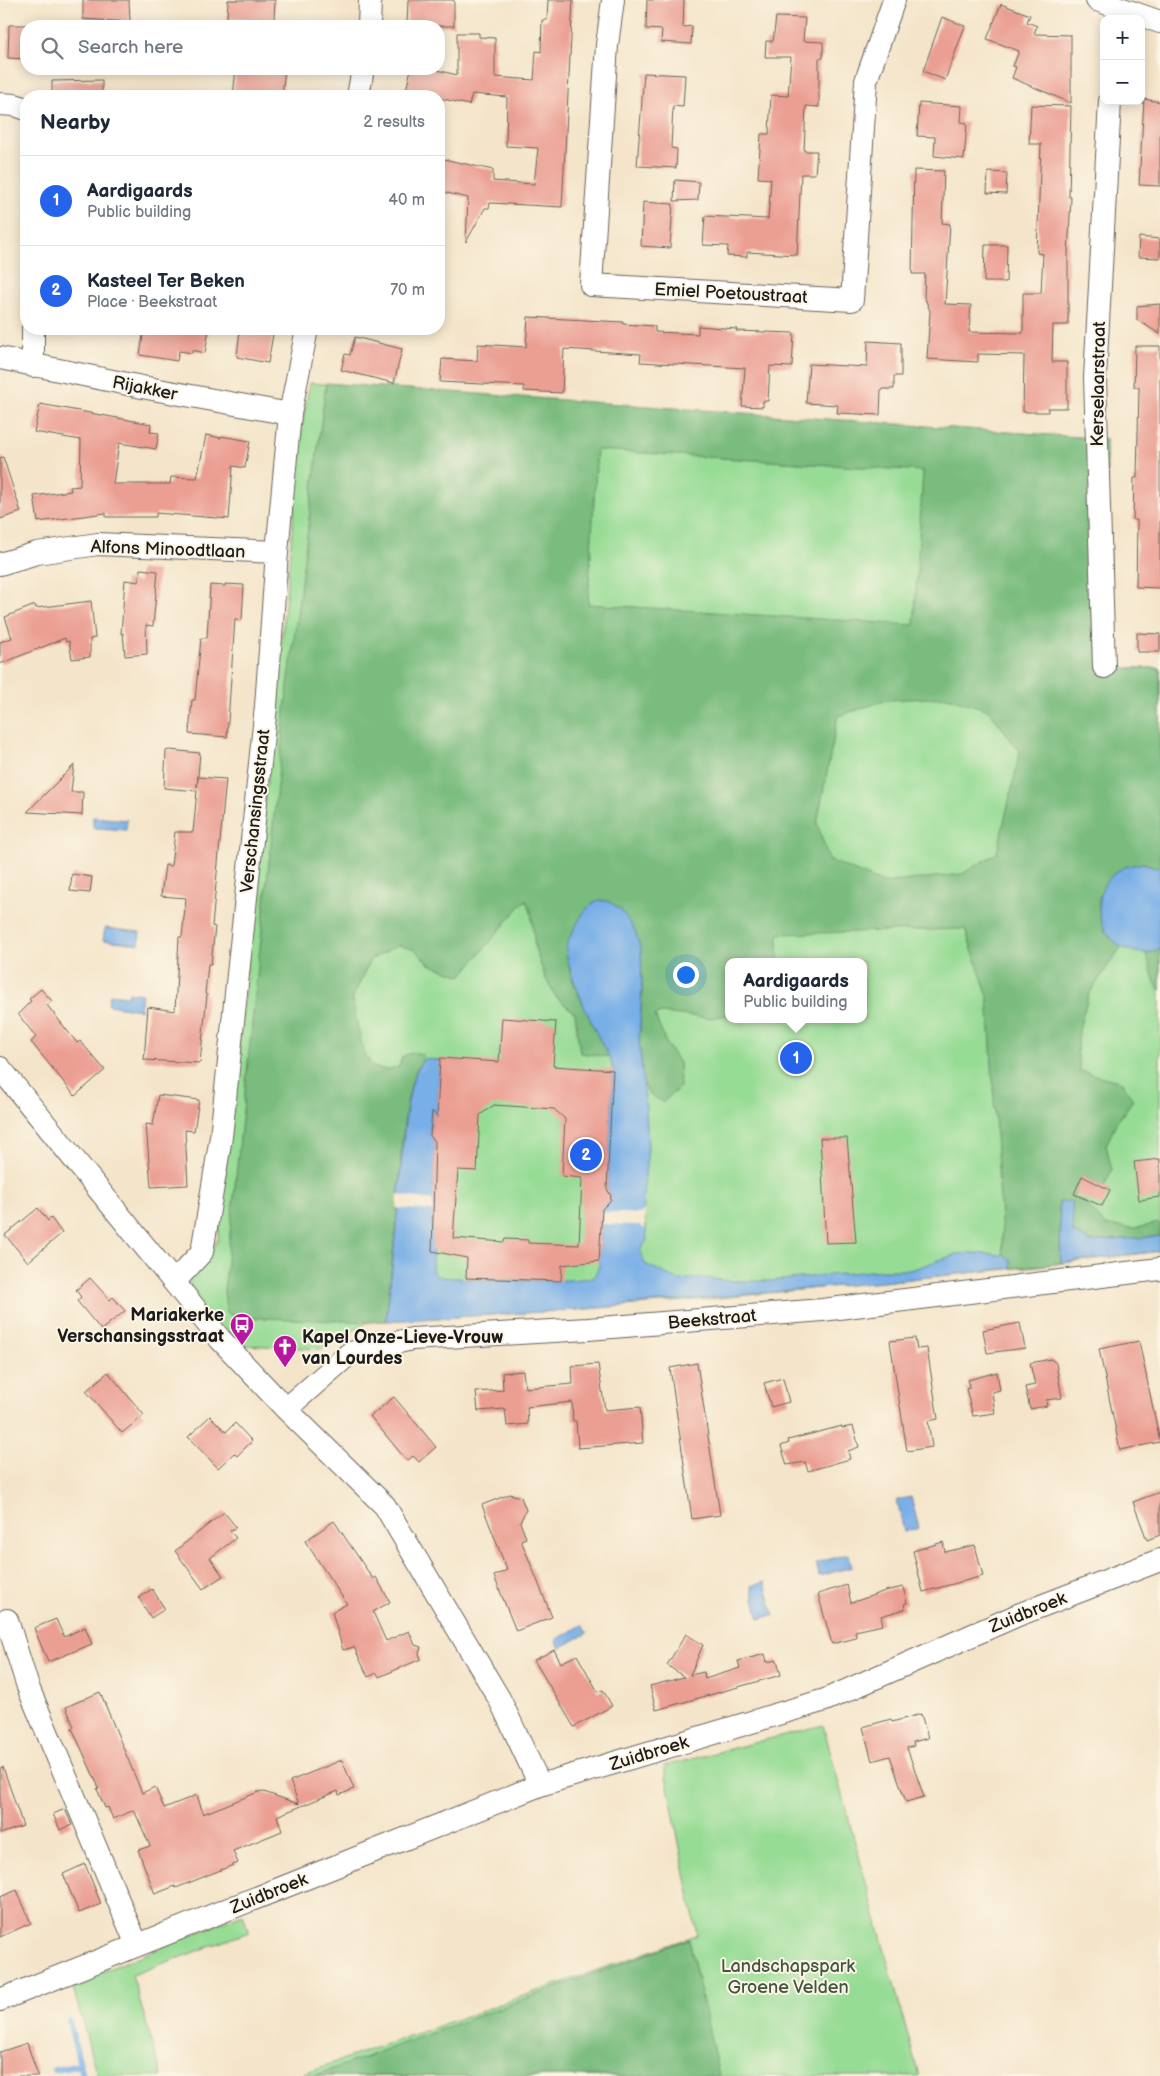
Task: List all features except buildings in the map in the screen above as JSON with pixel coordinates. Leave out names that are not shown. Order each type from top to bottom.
[{"type":"street","points":[[370,0],[370,20]]},
{"type":"street","name":"Emiel Poetoustraat","points":[[614,0],[607,45],[591,285],[852,300],[866,81],[894,0]]},
{"type":"street","points":[[1110,6],[1160,22]]},
{"type":"street","points":[[359,90],[362,75]]},
{"type":"street","points":[[0,104],[20,107]]},
{"type":"street","name":"Kerselaarstraat","points":[[1104,667],[1095,378],[1110,105]]},
{"type":"street","points":[[33,366],[34,335]]},
{"type":"street","name":"Verschansingsstraat","points":[[174,1282],[202,1252],[221,1137],[266,706],[277,552],[290,414],[306,335]]},
{"type":"street","name":"Rijakker","points":[[0,358],[33,366],[290,414]]},
{"type":"street","name":"Alfons Minoodtlaan","points":[[0,564],[37,553],[98,544],[277,552]]},
{"type":"street","points":[[0,1068],[220,1339],[286,1409],[384,1506],[500,1700],[540,1785]]},
{"type":"street","name":"Beekstraat","points":[[286,1409],[350,1353],[412,1339],[588,1329],[822,1310],[1160,1269]]},
{"type":"street","name":"Zuidbroek","points":[[0,2000],[540,1785],[825,1700],[1018,1615],[1160,1560]]},
{"type":"street","points":[[7,1620],[28,1686],[138,1946]]},
{"type":"green space","points":[[310,383],[1106,439],[1112,668],[1160,668],[1160,1251],[1048,1265],[709,1299],[575,1310],[368,1322],[323,1349],[243,1345],[217,1327],[182,1285],[207,1259],[218,1239],[275,708],[303,418]]},
{"type":"green space","points":[[326,383],[1106,439],[1112,668],[1160,668],[1160,868],[1143,863],[1104,932],[1121,947],[1089,994],[1080,1025],[1077,1049],[1080,1071],[1122,1082],[1133,1100],[1117,1122],[1106,1145],[1112,1170],[1104,1187],[1082,1176],[1073,1197],[1085,1202],[1106,1226],[1136,1228],[1160,1223],[1160,1236],[1091,1242],[1073,1233],[1059,1202],[1061,1263],[1011,1268],[1010,1260],[1003,1255],[988,996],[965,929],[778,934],[778,958],[725,958],[725,1016],[710,1018],[660,1013],[655,1016],[666,1043],[679,1063],[680,1087],[663,1102],[649,1094],[642,1080],[639,1041],[642,991],[641,950],[585,910],[572,945],[569,959],[570,973],[594,1026],[611,1057],[580,1053],[575,1013],[556,997],[545,977],[535,948],[531,912],[526,900],[461,976],[429,964],[415,950],[398,945],[370,960],[352,1000],[363,1051],[373,1067],[387,1070],[399,1067],[402,1057],[412,1053],[423,1055],[424,1059],[417,1070],[411,1086],[407,1106],[386,1321],[234,1317],[226,1312],[224,1290],[285,710]],"holes":[[[597,450],[923,471],[914,625],[588,604]],[[947,697],[989,710],[1020,752],[997,853],[962,874],[884,883],[829,860],[817,823],[838,716],[887,700]]]},
{"type":"green space","points":[[1160,949],[1160,991],[1155,983],[1146,954]]},
{"type":"green space","name":"Landschapspark Groene Velden","points":[[823,1725],[919,2076],[305,2076],[304,2073],[697,1935],[664,1766]]},
{"type":"green space","points":[[243,1914],[249,1932],[132,1975],[162,2076],[97,2076],[72,1984]]},
{"type":"green space","points":[[689,1939],[719,2076],[313,2076]]},
{"type":"water","points":[[93,817],[127,820],[126,830],[93,828]]},
{"type":"water","points":[[1143,863],[1160,868],[1160,949],[1145,953],[1129,950],[1116,943],[1107,932],[1101,920],[1099,906],[1101,892],[1108,879],[1123,868]]},
{"type":"water","points":[[598,900],[610,902],[622,911],[635,931],[641,950],[642,991],[639,1041],[648,1148],[643,1196],[647,1240],[640,1251],[645,1264],[679,1280],[703,1278],[732,1281],[770,1281],[881,1270],[910,1270],[957,1254],[972,1253],[1003,1255],[1011,1260],[1011,1268],[883,1282],[575,1310],[386,1321],[408,1103],[417,1069],[424,1059],[440,1060],[437,1116],[432,1111],[430,1136],[435,1141],[432,1270],[437,1276],[493,1280],[545,1281],[595,1276],[599,1266],[602,1205],[611,1196],[607,1189],[613,1070],[609,1056],[578,991],[566,954],[566,946],[586,909]]},
{"type":"water","points":[[105,928],[140,932],[139,944],[103,940]]},
{"type":"water","points":[[129,992],[142,994],[140,1010],[108,1005],[110,994],[128,996]]},
{"type":"water","points":[[1072,1201],[1073,1233],[1091,1242],[1160,1236],[1160,1251],[1061,1263],[1059,1202]]},
{"type":"water","points":[[911,1497],[919,1528],[904,1532],[897,1500]]},
{"type":"water","points":[[848,1554],[852,1567],[819,1576],[816,1563]]},
{"type":"water","points":[[765,1582],[774,1615],[759,1619],[751,1586]]},
{"type":"water","points":[[582,1625],[587,1633],[560,1648],[556,1640]]},
{"type":"pier","points":[[398,1195],[433,1200],[433,1211],[397,1208]]},
{"type":"pier","points":[[645,1210],[645,1230],[639,1225],[601,1224],[602,1212],[640,1214]]},
{"type":"waterway","points":[[69,2021],[83,2076]]},
{"type":"waterway","points":[[54,2070],[80,2065]]},
{"type":"place","name":"Aardigaards","points":[[796,1058]]},
{"type":"place","name":"Kasteel Ter Beken","points":[[586,1155]]},
{"type":"place","name":"Mariakerke Verschansingsstraat","points":[[242,1346]]},
{"type":"place","name":"Kapel Onze-Lieve-Vrouw van Lourdes","points":[[285,1368]]}]
